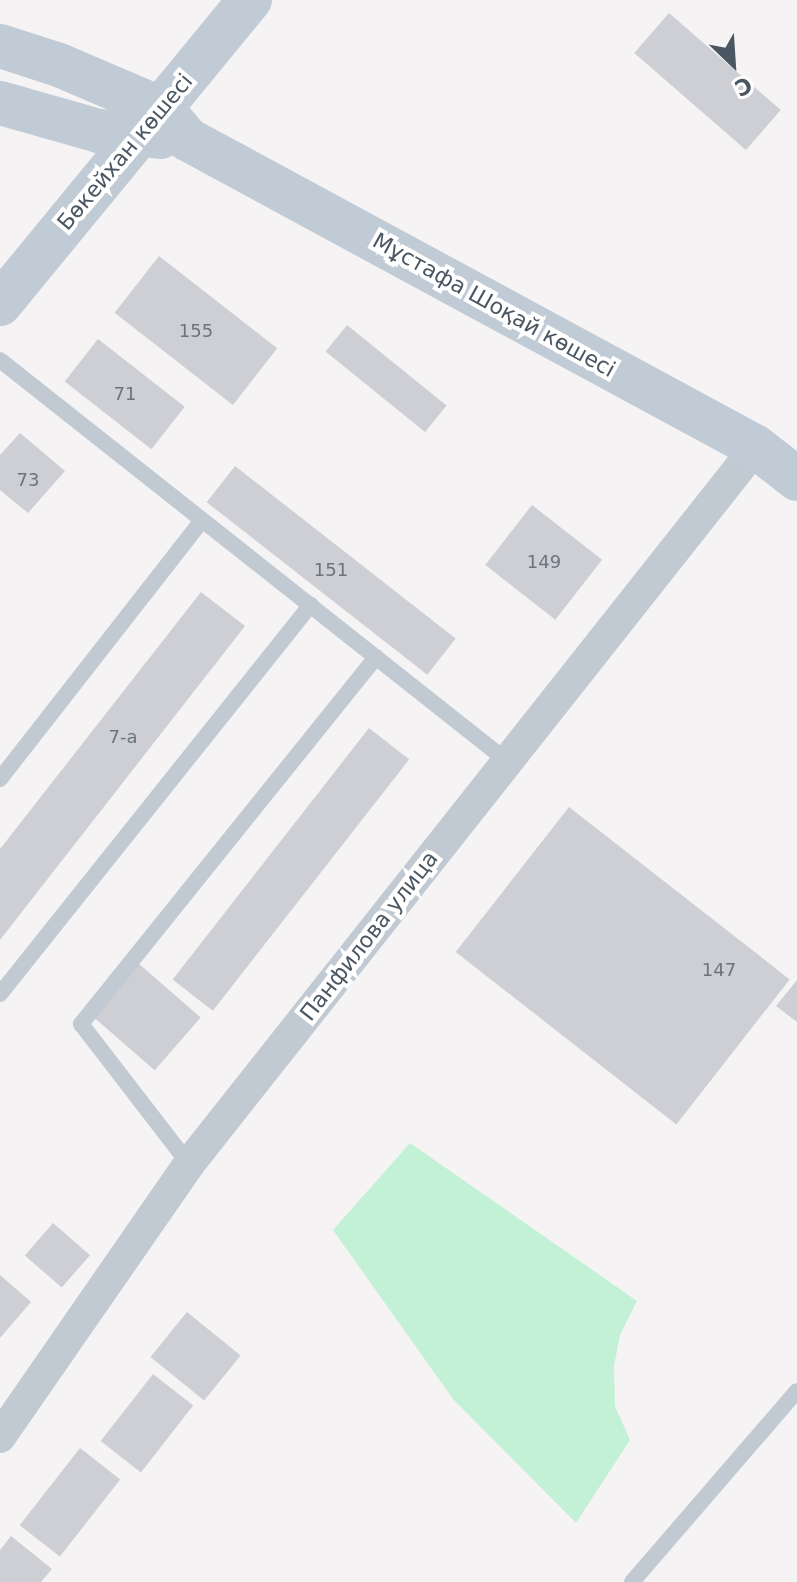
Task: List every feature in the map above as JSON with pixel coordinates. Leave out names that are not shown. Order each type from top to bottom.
[{"type":"street","name":"Бөкейхан көшесі","points":[[0,304],[162,128],[250,0]]},
{"type":"street","name":"Мұстафа Шоқай көшесі","points":[[0,46],[59,65],[162,128],[756,447],[797,479]]},
{"type":"street","name":"Мұстафа Шоқай көшесі","points":[[0,103],[45,119],[162,128]]},
{"type":"street","name":"Панфилова улица","points":[[0,1437],[189,1164],[756,447]]},
{"type":"lane","points":[[0,360],[507,761]]},
{"type":"lane","points":[[0,779],[202,520]]},
{"type":"lane","points":[[0,994],[311,605]]},
{"type":"lane","points":[[189,1164],[81,1024],[376,657]]},
{"type":"lane","points":[[632,1582],[797,1391]]},
{"type":"green space","points":[[410,1143],[637,1301],[620,1335],[614,1366],[615,1406],[630,1440],[576,1523],[453,1399],[333,1230]]},
{"type":"building","points":[[669,13],[781,110],[746,150],[634,53]]},
{"type":"building","points":[[159,256],[277,348],[233,405],[115,313]]},
{"type":"building","points":[[347,325],[446,406],[425,432],[326,351]]},
{"type":"building","points":[[98,339],[185,407],[151,449],[65,382]]},
{"type":"building","points":[[20,433],[65,471],[28,513],[0,490],[0,455]]},
{"type":"building","points":[[235,466],[456,638],[427,675],[207,502]]},
{"type":"building","points":[[532,505],[602,560],[555,620],[485,565]]},
{"type":"building","points":[[201,592],[245,626],[0,940],[0,849]]},
{"type":"building","points":[[369,728],[409,759],[213,1011],[173,979]]},
{"type":"building","points":[[569,807],[790,979],[676,1124],[456,952]]},
{"type":"building","points":[[138,963],[201,1017],[155,1070],[92,1016]]},
{"type":"building","points":[[797,980],[797,1022],[776,1006]]},
{"type":"building","points":[[53,1223],[90,1255],[62,1288],[25,1255]]},
{"type":"building","points":[[0,1275],[31,1302],[0,1338]]},
{"type":"building","points":[[187,1312],[241,1355],[204,1400],[150,1357]]},
{"type":"building","points":[[153,1374],[193,1405],[141,1472],[101,1441]]},
{"type":"building","points":[[80,1448],[120,1479],[60,1557],[20,1525]]},
{"type":"building","points":[[11,1536],[52,1569],[41,1582],[0,1582],[0,1550]]}]
